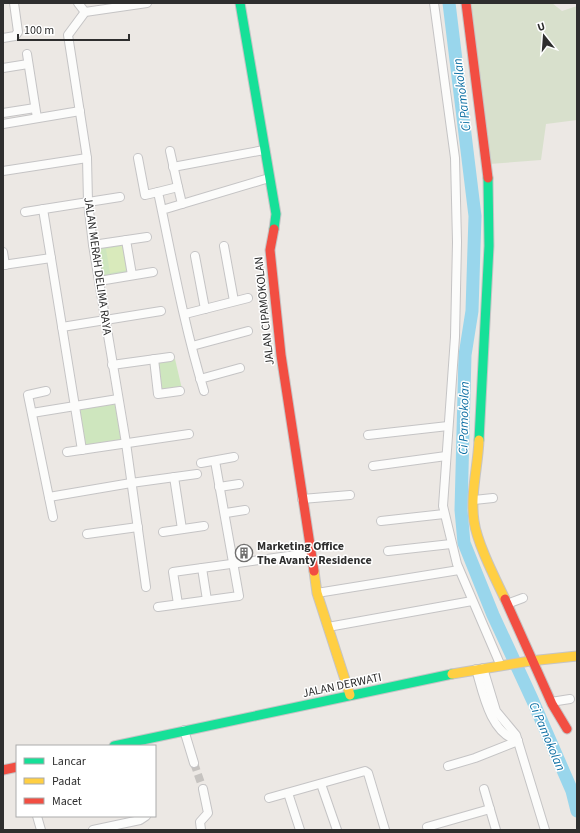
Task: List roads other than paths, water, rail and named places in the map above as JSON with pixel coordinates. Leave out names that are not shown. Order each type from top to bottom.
[{"type":"street","points":[[3,38],[15,36],[18,32],[14,3]]},
{"type":"street","points":[[78,3],[85,12],[147,3]]},
{"type":"street","name":"JALAN CIPAMOKOLAN","points":[[240,3],[265,179],[276,214],[270,250],[277,317],[310,553],[317,593],[346,696]]},
{"type":"street","points":[[434,3],[455,166],[457,242],[455,337],[442,496],[444,514],[459,570],[502,664]]},
{"type":"street","points":[[466,3],[488,175],[489,246],[474,521],[480,543],[532,661],[551,702],[567,729]]},
{"type":"street","name":"JALAN MERAH DELIMA RAYA","points":[[85,12],[68,35],[87,158],[88,202],[104,320],[126,443],[146,587]]},
{"type":"street","points":[[26,54],[37,118]]},
{"type":"street","points":[[3,68],[28,64]]},
{"type":"street","points":[[3,113],[35,108]]},
{"type":"street","points":[[3,124],[80,111]]},
{"type":"street","points":[[170,151],[182,204]]},
{"type":"street","points":[[173,167],[261,151]]},
{"type":"street","points":[[3,171],[87,158]]},
{"type":"street","points":[[138,158],[145,195],[178,187]]},
{"type":"street","points":[[162,210],[265,179]]},
{"type":"street","points":[[158,192],[192,346],[204,391]]},
{"type":"street","points":[[25,212],[120,197]]},
{"type":"street","points":[[43,209],[82,450]]},
{"type":"street","points":[[94,245],[147,237]]},
{"type":"street","points":[[126,240],[132,275]]},
{"type":"street","points":[[224,246],[234,301]]},
{"type":"street","points":[[3,252],[4,265],[50,258]]},
{"type":"street","points":[[195,256],[205,309]]},
{"type":"street","points":[[99,281],[153,272]]},
{"type":"street","points":[[185,314],[248,298]]},
{"type":"street","points":[[62,327],[161,311]]},
{"type":"street","points":[[192,346],[248,331]]},
{"type":"street","points":[[112,365],[170,357]]},
{"type":"street","points":[[154,359],[158,394],[180,391]]},
{"type":"street","points":[[200,379],[240,368]]},
{"type":"street","points":[[46,391],[28,395],[53,517]]},
{"type":"street","points":[[32,413],[118,398]]},
{"type":"street","points":[[368,435],[448,426]]},
{"type":"street","points":[[67,452],[189,434]]},
{"type":"street","points":[[373,466],[446,456]]},
{"type":"street","points":[[201,463],[234,458]]},
{"type":"street","points":[[158,607],[239,596],[226,513],[223,509],[215,461]]},
{"type":"street","points":[[49,497],[131,482],[196,474]]},
{"type":"street","points":[[174,477],[182,529]]},
{"type":"street","points":[[219,487],[239,484]]},
{"type":"street","points":[[302,499],[350,495]]},
{"type":"street","points":[[474,500],[493,498]]},
{"type":"street","points":[[226,513],[245,510]]},
{"type":"street","points":[[381,521],[444,514]]},
{"type":"street","points":[[163,532],[204,526]]},
{"type":"street","points":[[87,534],[138,527]]},
{"type":"street","points":[[388,551],[451,544]]},
{"type":"street","points":[[178,604],[173,572],[310,553]]},
{"type":"street","points":[[202,568],[206,600]]},
{"type":"street","points":[[317,593],[459,570]]},
{"type":"street","points":[[507,604],[523,598]]},
{"type":"street","points":[[328,628],[472,600]]},
{"type":"street","name":"JALAN DERWATI","points":[[124,745],[134,744],[184,730],[479,668],[577,656]]},
{"type":"street","points":[[479,668],[486,703],[494,720],[509,738],[518,741]]},
{"type":"street","points":[[551,702],[570,699]]},
{"type":"street","points":[[184,730],[194,763]]},
{"type":"street","points":[[448,766],[475,758],[518,741]]},
{"type":"street","points":[[518,741],[545,830]]},
{"type":"street","points":[[3,770],[16,767]]},
{"type":"street","points":[[269,798],[364,771],[367,772],[385,830]]},
{"type":"street","points":[[321,784],[337,830]]},
{"type":"street","points":[[201,830],[200,822],[208,813],[203,789]]},
{"type":"street","points":[[484,789],[496,830]]},
{"type":"street","points":[[288,793],[300,830]]},
{"type":"street","points":[[427,828],[490,809]]},
{"type":"street","points":[[37,817],[41,830]]},
{"type":"street","points":[[93,830],[140,820],[144,817]]},
{"type":"waterway","name":"Ci Pamokolan","points":[[449,3],[475,216],[472,311],[465,355],[461,510],[464,543],[493,615],[572,791],[577,811]]},
{"type":"tunnel","points":[[194,763],[203,789]]},
{"type":"place","name":"Marketing Office The Avanty Residence","points":[[244,553]]}]
